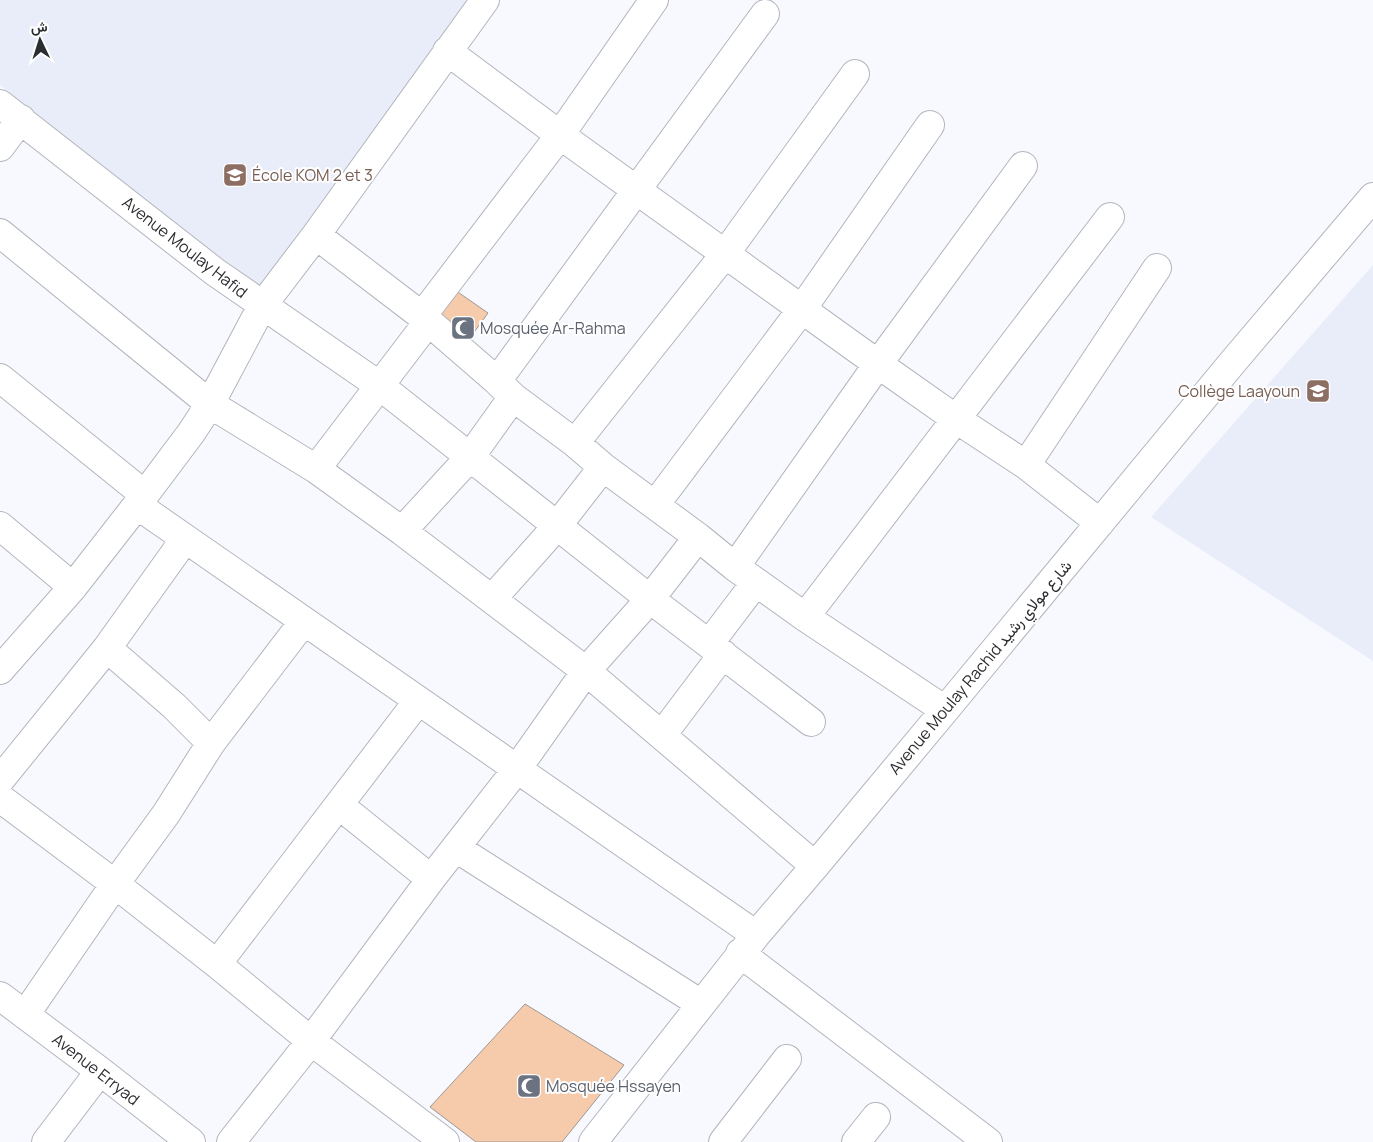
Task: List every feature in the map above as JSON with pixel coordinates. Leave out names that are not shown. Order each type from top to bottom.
[{"type":"street","name":"Avenue Moulay Hafid","points":[[10,111],[215,272],[262,306],[316,235],[485,0]]},
{"type":"street","points":[[316,469],[380,386],[425,319],[560,136],[654,0]]},
{"type":"street","points":[[402,531],[470,457],[505,389],[637,190],[765,14]]},
{"type":"street","points":[[447,51],[560,136],[878,364],[1026,465],[1100,523]]},
{"type":"street","points":[[574,443],[725,254],[855,74]]},
{"type":"street","points":[[0,147],[10,111]]},
{"type":"street","points":[[654,506],[802,309],[930,125]]},
{"type":"street","points":[[662,735],[716,649],[746,574],[878,364],[1023,166]]},
{"type":"street","name":"Avenue Moulay Rachid شارع مولاي رشيد","points":[[593,1142],[748,944],[945,710],[1232,363],[1373,197]]},
{"type":"street","points":[[805,617],[1110,217]]},
{"type":"street","points":[[0,233],[210,404],[316,469],[402,531],[586,671],[815,866]]},
{"type":"street","points":[[316,235],[425,319],[505,389],[654,506],[805,617],[945,710]]},
{"type":"street","points":[[1026,465],[1156,268]]},
{"type":"street","points":[[0,670],[73,587],[191,433],[210,404],[262,306],[380,386],[650,599],[811,722]]},
{"type":"street","points":[[0,378],[185,539],[517,770],[748,944],[988,1142]]},
{"type":"street","points":[[492,599],[557,526],[603,467]]},
{"type":"street","points":[[0,526],[73,587]]},
{"type":"street","points":[[231,1142],[311,1041],[431,879],[517,770],[586,671],[650,599],[698,537]]},
{"type":"street","points":[[0,780],[107,648],[185,539]]},
{"type":"street","points":[[9,1008],[115,884],[166,814],[210,743],[304,621]]},
{"type":"street","points":[[107,648],[179,711],[210,743]]},
{"type":"street","points":[[217,964],[418,701]]},
{"type":"street","points":[[0,798],[115,884],[311,1041],[445,1142]]},
{"type":"street","points":[[339,805],[431,879]]},
{"type":"street","points":[[456,848],[701,1004]]},
{"type":"street","name":"Avenue Erryad","points":[[9,1008],[100,1071],[184,1140]]},
{"type":"street","points":[[723,1142],[787,1059]]},
{"type":"street","points":[[46,1142],[100,1071]]},
{"type":"street","points":[[856,1142],[876,1117]]},
{"type":"shaded area","name":"École KOM 2 et 3","points":[[0,0],[482,0],[268,298],[0,85]]},
{"type":"shaded area","name":"Collège Laayoun","points":[[1373,265],[1373,661],[1151,517]]},
{"type":"building","name":"Mosquée Ar-Rahma","points":[[452,288],[488,313],[467,342],[433,313]]},
{"type":"building","name":"Mosquée Hssayen","points":[[525,1004],[624,1065],[562,1142],[476,1142],[430,1107]]},
{"type":"place","name":"École KOM 2 et 3","points":[[235,175]]},
{"type":"place","name":"Mosquée Ar-Rahma","points":[[463,328]]},
{"type":"place","name":"Collège Laayoun","points":[[1318,391]]},
{"type":"place","name":"Mosquée Hssayen","points":[[529,1086]]}]
